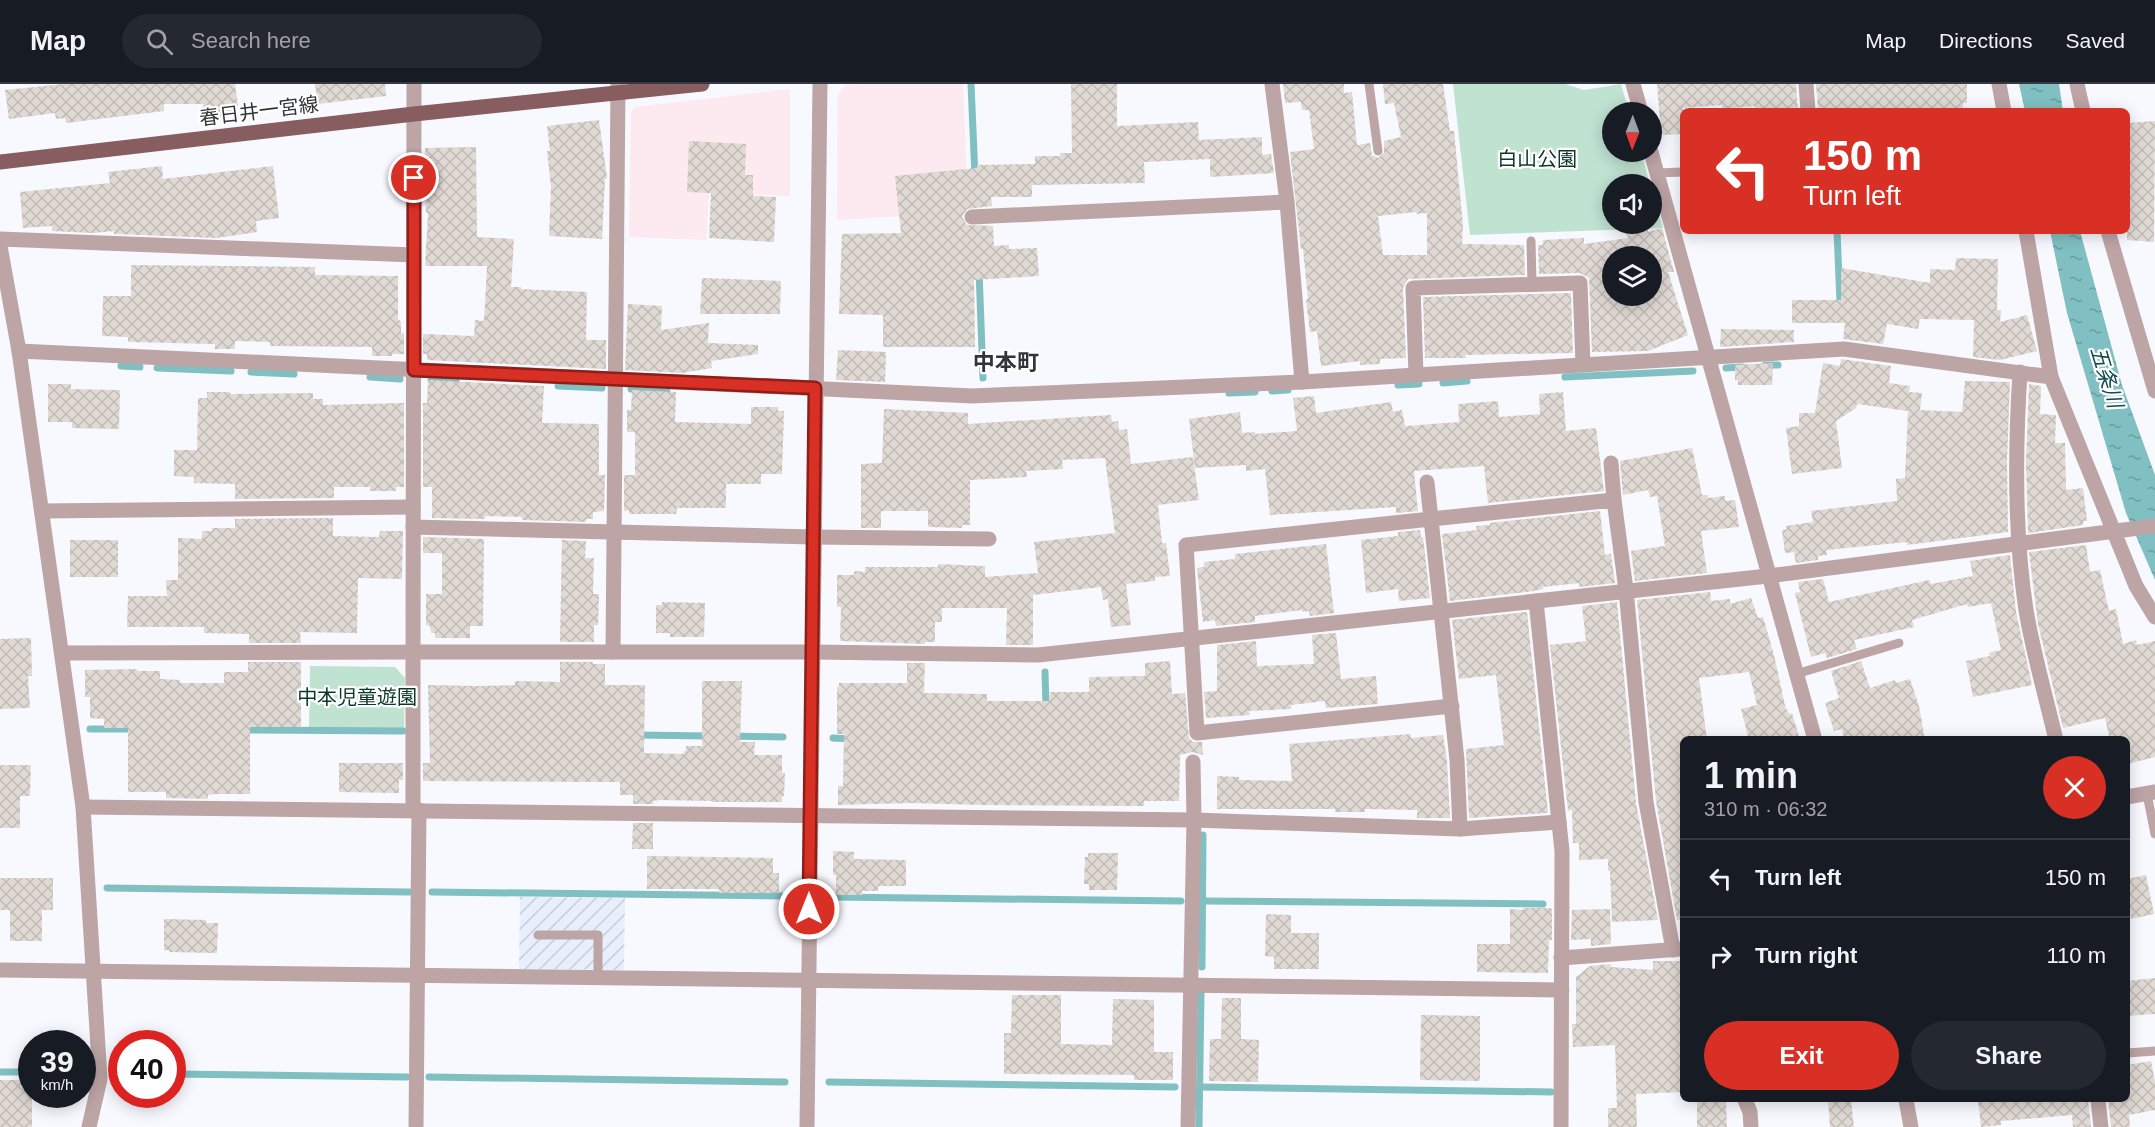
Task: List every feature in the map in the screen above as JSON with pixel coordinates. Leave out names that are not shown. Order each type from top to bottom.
[{"type":"main road","name":"春日井一宮線","points":[[0,162],[618,89],[702,84]]},
{"type":"street","points":[[414,84],[413,652],[416,810],[416,1127]]},
{"type":"street","points":[[807,1127],[809,814],[820,84]]},
{"type":"street","points":[[1272,84],[1287,202],[1302,382]]},
{"type":"street","points":[[1633,84],[1638,102]]},
{"type":"street","points":[[1806,84],[1808,108]]},
{"type":"street","points":[[1999,84],[2003,108]]},
{"type":"street","points":[[2077,84],[2082,108]]},
{"type":"street","points":[[614,652],[613,532],[617,379],[618,89]]},
{"type":"street","points":[[1654,162],[1814,736]]},
{"type":"street","points":[[972,218],[1287,202]]},
{"type":"street","points":[[2027,234],[2051,377],[2136,586],[2155,617]]},
{"type":"street","points":[[2109,234],[2150,360],[2155,391]]},
{"type":"street","points":[[0,239],[414,255]]},
{"type":"street","points":[[0,246],[19,351],[83,807],[100,1079],[89,1127]]},
{"type":"street","points":[[1416,375],[1413,288],[1580,283],[1583,365]]},
{"type":"street","points":[[19,351],[972,396],[1302,382],[1844,350],[2051,377]]},
{"type":"street","points":[[2020,372],[2016,446],[2019,544],[2026,611],[2055,736]]},
{"type":"street","points":[[1562,958],[1678,950],[1646,802],[1626,590],[1611,463]]},
{"type":"street","points":[[1427,482],[1452,706],[1460,829]]},
{"type":"street","points":[[1452,706],[1197,733],[1186,545],[1614,500]]},
{"type":"street","points":[[42,511],[413,507]]},
{"type":"street","points":[[62,652],[812,652],[1038,655],[1768,576],[2155,526]]},
{"type":"street","points":[[413,527],[989,539]]},
{"type":"street","points":[[1536,601],[1562,851],[1561,1127]]},
{"type":"street","points":[[1188,1127],[1193,762]]},
{"type":"street","points":[[2130,796],[2151,793]]},
{"type":"street","points":[[83,807],[1194,820],[1460,829],[1559,822]]},
{"type":"street","points":[[0,970],[1562,990]]},
{"type":"street","points":[[1746,1102],[1750,1112],[1751,1127]]},
{"type":"street","points":[[1906,1102],[1911,1127]]},
{"type":"street","points":[[2098,1102],[2102,1127]]},
{"type":"lane","points":[[1369,84],[1378,151]]},
{"type":"lane","points":[[1658,173],[1680,172]]},
{"type":"lane","points":[[1531,241],[1532,284]]},
{"type":"lane","points":[[1796,674],[1899,643]]},
{"type":"lane","points":[[2151,793],[2155,834]]},
{"type":"lane","points":[[538,935],[598,935],[598,977]]},
{"type":"lane","points":[[2130,1053],[2155,1051]]},
{"type":"shaded area","points":[[963,84],[968,212],[837,220],[838,95],[846,85]]},
{"type":"shaded area","points":[[790,89],[790,196],[709,193],[706,240],[629,237],[631,112],[635,107]]},
{"type":"shaded area","points":[[520,897],[625,898],[624,970],[519,969]]},
{"type":"green space","name":"白山公園","points":[[1453,84],[1565,84],[1584,90],[1621,84],[1626,102],[1602,102],[1602,162],[1644,162],[1647,174],[1602,174],[1602,230],[1470,235]]},
{"type":"green space","name":"中本児童遊園","points":[[310,666],[395,667],[405,678],[404,729],[309,728]]},
{"type":"water","points":[[2019,84],[2059,84],[2063,108],[2024,108]]},
{"type":"water","name":"五条川","points":[[2051,234],[2081,234],[2122,385],[2155,475],[2155,580],[2126,513],[2067,313]]},
{"type":"building","points":[[64,84],[235,84],[238,106],[233,107],[234,116],[204,117],[203,104],[164,104],[164,111],[66,123],[65,118],[56,119],[55,113],[9,119],[5,90]]},
{"type":"building","points":[[315,84],[385,84],[386,96],[318,104]]},
{"type":"building","points":[[1071,84],[1117,84],[1117,126],[1198,122],[1199,140],[1262,137],[1262,155],[1271,154],[1274,173],[1210,177],[1210,159],[1144,162],[1145,183],[1032,185],[1032,197],[991,197],[992,206],[967,209],[962,217],[967,225],[993,226],[994,246],[1009,245],[1009,249],[1037,248],[1039,276],[974,280],[975,347],[883,347],[883,315],[839,314],[842,234],[901,233],[895,176],[977,168],[977,165],[1035,164],[1035,156],[1060,156],[1060,153],[1072,153]]},
{"type":"building","points":[[1283,84],[1344,84],[1344,93],[1352,92],[1357,145],[1370,143],[1372,155],[1378,158],[1384,153],[1384,141],[1401,137],[1394,103],[1385,104],[1383,84],[1443,84],[1450,131],[1454,131],[1463,225],[1462,244],[1524,245],[1525,275],[1408,279],[1403,288],[1406,358],[1380,359],[1380,364],[1360,365],[1360,361],[1321,366],[1317,331],[1310,332],[1303,249],[1301,249],[1290,152],[1314,149],[1309,110],[1302,110],[1301,102],[1285,103]],"holes":[[[1416,212],[1417,214],[1427,213],[1427,255],[1383,255],[1378,216]]]},
{"type":"building","points":[[1657,84],[1796,84],[1798,108],[1755,108],[1755,106],[1722,108],[1722,105],[1680,108],[1680,134],[1662,135],[1662,102],[1658,102]]},
{"type":"building","points":[[1816,84],[1967,84],[1967,103],[1963,103],[1963,108],[1818,108]]},
{"type":"building","points":[[599,120],[607,178],[605,179],[602,239],[549,236],[551,187],[547,126]]},
{"type":"building","points":[[2155,121],[2154,242],[2127,240],[2127,234],[2130,234],[2130,123]]},
{"type":"building","points":[[689,141],[746,144],[745,175],[753,175],[753,196],[776,197],[774,242],[709,238],[711,193],[687,192]]},
{"type":"building","points":[[476,147],[477,237],[514,239],[511,287],[587,292],[586,340],[606,340],[606,369],[427,360],[427,354],[423,354],[423,334],[474,336],[475,320],[484,321],[487,266],[425,266],[428,213],[426,213],[425,148]]},
{"type":"building","points":[[162,166],[163,179],[273,166],[279,218],[256,221],[257,232],[216,238],[114,234],[114,231],[93,233],[52,231],[52,226],[23,228],[20,192],[110,183],[108,172]]},
{"type":"building","points":[[1662,228],[1674,272],[1668,272],[1688,335],[1648,351],[1592,352],[1589,278],[1580,273],[1539,274],[1538,245],[1543,245],[1543,240],[1584,238],[1584,244],[1628,238],[1627,234],[1662,234]]},
{"type":"building","points":[[1956,258],[1998,259],[1997,310],[2001,310],[2000,322],[2027,315],[2037,351],[2000,360],[1973,357],[1974,320],[1920,319],[1918,329],[1887,324],[1883,344],[1843,339],[1845,323],[1792,323],[1792,300],[1841,300],[1841,268],[1930,283],[1930,269],[1955,270]]},
{"type":"building","points":[[131,265],[315,267],[315,275],[398,276],[398,319],[401,322],[401,333],[404,333],[404,354],[372,356],[372,347],[270,346],[270,342],[235,341],[235,349],[215,349],[215,344],[128,342],[128,337],[102,336],[103,296],[131,296]]},
{"type":"building","points":[[702,278],[781,281],[780,314],[700,314]]},
{"type":"building","points":[[1571,293],[1573,353],[1425,358],[1423,297]]},
{"type":"building","points":[[628,304],[662,306],[661,330],[709,323],[708,343],[758,345],[758,354],[711,361],[712,368],[682,373],[625,370]]},
{"type":"building","points":[[1721,329],[1794,330],[1794,342],[1720,347]]},
{"type":"building","points":[[838,350],[886,352],[885,382],[836,380]]},
{"type":"building","points":[[1841,359],[1891,366],[1889,383],[1910,386],[1909,392],[1922,393],[1920,410],[1962,412],[1965,381],[2010,382],[2007,461],[2008,532],[1907,545],[1907,542],[1826,550],[1827,555],[1818,556],[1818,560],[1796,563],[1794,552],[1785,553],[1782,530],[1787,529],[1786,526],[1813,522],[1811,511],[1897,501],[1896,479],[1905,478],[1908,411],[1857,404],[1856,408],[1836,421],[1842,468],[1792,474],[1786,428],[1799,426],[1799,413],[1815,413],[1823,363],[1840,366]]},
{"type":"building","points":[[1773,363],[1772,385],[1738,385],[1738,380],[1735,380],[1735,365]]},
{"type":"building","points":[[428,380],[544,386],[542,423],[599,424],[599,475],[605,475],[604,511],[593,512],[593,519],[586,519],[586,522],[485,516],[485,519],[432,518],[432,487],[423,487],[423,403],[427,403]]},
{"type":"building","points":[[48,384],[71,384],[71,389],[120,390],[119,429],[72,428],[72,422],[48,422]]},
{"type":"building","points":[[2029,384],[2041,386],[2040,414],[2056,415],[2055,443],[2065,443],[2066,490],[2083,488],[2087,521],[2083,521],[2083,525],[2028,533],[2026,462]]},
{"type":"building","points":[[632,390],[676,392],[675,422],[751,424],[751,407],[778,407],[778,411],[784,411],[782,474],[761,474],[761,484],[726,484],[726,508],[677,508],[676,514],[629,514],[629,510],[624,511],[624,475],[635,475],[635,432],[627,432],[627,410],[631,410]]},
{"type":"building","points":[[207,392],[313,393],[313,399],[323,399],[323,405],[404,403],[404,487],[396,487],[396,491],[370,491],[370,487],[334,487],[334,498],[235,499],[235,484],[194,483],[194,477],[174,476],[174,450],[197,450],[198,398],[207,398]]},
{"type":"building","points":[[1563,392],[1566,431],[1596,428],[1604,491],[1488,503],[1484,466],[1414,471],[1418,511],[1396,513],[1396,507],[1270,515],[1265,469],[1246,471],[1246,465],[1195,468],[1189,419],[1240,412],[1242,433],[1297,431],[1293,398],[1314,396],[1316,413],[1391,402],[1393,412],[1402,410],[1405,426],[1459,422],[1458,404],[1498,401],[1499,417],[1540,414],[1539,394]]},
{"type":"building","points":[[884,409],[968,413],[968,424],[1111,415],[1112,422],[1118,421],[1119,430],[1127,429],[1131,464],[1193,457],[1199,500],[1158,505],[1162,543],[1166,543],[1170,576],[1155,577],[1155,581],[1126,584],[1131,625],[1111,627],[1108,599],[1103,600],[1101,587],[1033,595],[1033,645],[1006,645],[1007,608],[942,608],[942,622],[935,622],[935,642],[925,642],[925,644],[840,641],[841,607],[837,607],[837,575],[854,575],[854,571],[865,572],[865,567],[938,567],[938,564],[985,566],[985,577],[1038,573],[1034,542],[1115,533],[1105,458],[1062,460],[1063,469],[1026,471],[1027,477],[970,480],[970,525],[962,525],[962,528],[928,527],[928,511],[881,511],[881,528],[861,528],[861,464],[882,463]]},
{"type":"building","points":[[1692,448],[1702,495],[1707,495],[1708,498],[1725,496],[1725,501],[1735,500],[1739,527],[1701,531],[1707,573],[1635,581],[1631,551],[1665,546],[1657,496],[1650,497],[1648,490],[1623,495],[1620,461]]},
{"type":"building","points":[[1600,511],[1605,555],[1611,554],[1615,583],[1579,587],[1579,583],[1450,601],[1442,534],[1477,530],[1476,526],[1490,525],[1490,523]]},
{"type":"building","points":[[333,518],[333,536],[379,537],[380,531],[403,531],[402,579],[358,578],[357,633],[300,632],[301,643],[249,643],[249,634],[204,633],[204,627],[127,627],[128,596],[167,596],[166,580],[178,580],[178,538],[202,539],[202,531],[212,531],[212,528],[235,528],[235,519]]},
{"type":"building","points":[[1420,530],[1421,537],[1423,537],[1430,598],[1399,601],[1398,589],[1366,593],[1361,540],[1398,536],[1398,532]]},
{"type":"building","points":[[423,537],[484,539],[483,626],[470,626],[470,638],[435,638],[435,633],[431,633],[430,626],[426,625],[426,594],[442,594],[442,553],[423,553]]},
{"type":"building","points":[[70,540],[118,540],[118,577],[70,577]]},
{"type":"building","points":[[562,540],[586,541],[585,558],[594,558],[593,594],[599,594],[598,625],[594,625],[594,642],[560,642]]},
{"type":"building","points":[[1326,544],[1334,613],[1310,616],[1309,611],[1302,612],[1302,610],[1255,616],[1255,622],[1216,626],[1215,620],[1203,622],[1197,568],[1204,567],[1204,562],[1235,559],[1235,554]]},
{"type":"building","points":[[2086,545],[2090,572],[2100,570],[2109,611],[2116,609],[2123,644],[2136,640],[2137,645],[2155,641],[2155,757],[2130,763],[2130,736],[2109,736],[2105,718],[2063,728],[2038,624],[2029,552]]},
{"type":"building","points":[[2010,555],[2016,612],[2032,685],[1973,697],[1966,661],[1990,656],[1989,653],[2001,650],[1991,603],[1968,607],[1967,604],[1912,620],[1914,627],[1854,640],[1857,649],[1827,658],[1825,653],[1811,657],[1795,593],[1800,592],[1798,582],[1823,579],[1829,602],[1929,580],[1931,584],[1973,576],[1970,561]]},
{"type":"building","points":[[1710,592],[1711,601],[1730,599],[1730,604],[1751,598],[1758,618],[1763,617],[1786,710],[1789,714],[1792,713],[1799,736],[1748,736],[1741,709],[1757,705],[1749,672],[1699,678],[1706,736],[1680,736],[1680,920],[1677,920],[1656,801],[1637,600]]},
{"type":"building","points":[[662,602],[705,603],[704,637],[670,637],[670,633],[656,633],[656,605],[662,605]]},
{"type":"building","points":[[1617,602],[1636,803],[1658,920],[1612,922],[1608,859],[1579,860],[1579,843],[1573,843],[1572,810],[1568,811],[1550,645],[1586,641],[1582,606]]},
{"type":"building","points":[[1527,612],[1548,813],[1469,818],[1466,749],[1504,745],[1496,675],[1459,679],[1452,620]]},
{"type":"building","points":[[1336,633],[1341,679],[1376,676],[1378,704],[1326,708],[1325,701],[1291,705],[1291,709],[1249,711],[1250,715],[1206,718],[1204,692],[1217,691],[1217,645],[1256,641],[1257,666],[1314,664],[1312,635]]},
{"type":"building","points":[[31,638],[32,676],[28,676],[30,708],[0,709],[0,639]]},
{"type":"building","points":[[1170,661],[1172,694],[1185,693],[1189,738],[1193,742],[1202,742],[1203,755],[1192,752],[1180,755],[1179,801],[1144,801],[1144,806],[910,803],[838,805],[838,786],[843,786],[844,734],[837,734],[837,687],[839,688],[839,683],[907,683],[907,663],[925,663],[924,693],[987,694],[987,701],[1049,701],[1050,692],[1089,692],[1089,677],[1145,676],[1145,663]]},
{"type":"building","points":[[1861,661],[1870,688],[1895,680],[1896,683],[1910,679],[1919,706],[1924,736],[1843,736],[1842,729],[1834,731],[1825,703],[1839,698],[1831,671]]},
{"type":"building","points":[[248,662],[301,662],[301,727],[250,727],[250,794],[215,794],[208,795],[208,799],[166,798],[166,792],[128,792],[128,728],[104,728],[104,719],[90,718],[90,697],[85,697],[85,670],[160,671],[160,679],[180,680],[180,683],[224,683],[224,672],[248,672]]},
{"type":"building","points":[[560,662],[605,664],[605,685],[645,685],[644,753],[684,754],[686,746],[702,746],[702,681],[742,681],[740,742],[755,742],[754,755],[782,755],[782,773],[785,773],[782,802],[659,800],[653,801],[653,804],[633,804],[633,795],[620,795],[620,782],[423,781],[423,763],[430,763],[428,685],[479,686],[515,685],[515,681],[560,682]]},
{"type":"building","points":[[1410,734],[1411,738],[1443,735],[1447,761],[1450,818],[1417,818],[1417,810],[1365,809],[1365,812],[1335,812],[1335,809],[1217,809],[1217,776],[1239,777],[1239,780],[1292,781],[1289,744]]},
{"type":"building","points":[[339,763],[403,763],[403,780],[399,780],[399,793],[339,792]]},
{"type":"building","points":[[0,765],[31,765],[30,796],[20,796],[20,828],[0,828]]},
{"type":"building","points":[[633,823],[653,823],[653,849],[632,849]]},
{"type":"building","points":[[833,851],[854,852],[854,859],[906,860],[906,886],[878,886],[878,891],[862,891],[862,895],[836,895]]},
{"type":"building","points":[[1088,853],[1118,853],[1117,890],[1089,890],[1089,884],[1084,884],[1085,857],[1088,857]]},
{"type":"building","points":[[647,856],[773,858],[773,873],[779,873],[779,893],[719,893],[719,889],[647,889]]},
{"type":"building","points":[[2146,875],[2154,914],[2131,919],[2130,878]]},
{"type":"building","points":[[0,878],[53,878],[53,910],[42,910],[42,941],[10,941],[10,910],[0,910]]},
{"type":"building","points":[[1523,908],[1551,908],[1552,910],[1552,940],[1549,940],[1548,973],[1477,972],[1477,944],[1510,944],[1510,909],[1523,910]]},
{"type":"building","points":[[1610,909],[1611,944],[1591,946],[1591,939],[1571,940],[1572,910]]},
{"type":"building","points":[[1266,914],[1291,915],[1291,933],[1319,933],[1319,969],[1274,969],[1274,957],[1265,956]]},
{"type":"building","points":[[164,919],[206,920],[206,923],[218,923],[217,953],[164,950]]},
{"type":"building","points":[[1653,961],[1680,961],[1680,1092],[1636,1094],[1637,1127],[1608,1127],[1608,1108],[1617,1108],[1615,1045],[1573,1047],[1572,1024],[1576,1024],[1576,977],[1590,966],[1611,964],[1611,967],[1653,970]]},
{"type":"building","points":[[2155,978],[2155,1014],[2130,1016],[2130,981]]},
{"type":"building","points":[[1012,995],[1061,995],[1061,1044],[1112,1045],[1113,999],[1154,1000],[1154,1052],[1173,1052],[1173,1080],[1134,1080],[1134,1075],[1004,1074],[1004,1033],[1011,1033]]},
{"type":"building","points":[[1222,998],[1241,998],[1241,1039],[1259,1040],[1258,1082],[1209,1081],[1210,1039],[1221,1039]]},
{"type":"building","points":[[1421,1015],[1480,1016],[1480,1081],[1420,1080]]},
{"type":"building","points":[[2151,1061],[2155,1082],[2155,1110],[2129,1115],[2130,1127],[2111,1127],[2108,1102],[2130,1102],[2130,1064]]},
{"type":"building","points":[[0,1080],[18,1080],[18,1108],[32,1108],[32,1127],[0,1127]]},
{"type":"building","points":[[1697,1102],[1726,1102],[1727,1127],[1697,1127]]},
{"type":"building","points":[[1828,1102],[1851,1102],[1854,1127],[1830,1127]]},
{"type":"building","points":[[1978,1102],[2088,1102],[2091,1127],[2073,1127],[2072,1115],[2001,1121],[2001,1125],[1981,1127]]},
{"type":"waterway","points":[[971,84],[975,177]]},
{"type":"waterway","points":[[1837,234],[1840,302]]},
{"type":"waterway","points":[[979,270],[983,378]]},
{"type":"waterway","points":[[1765,365],[1778,365]]},
{"type":"waterway","points":[[121,366],[140,367]]},
{"type":"waterway","points":[[1726,368],[1742,367]]},
{"type":"waterway","points":[[157,368],[231,371]]},
{"type":"waterway","points":[[1565,377],[1693,371]]},
{"type":"waterway","points":[[251,372],[294,374]]},
{"type":"waterway","points":[[370,377],[400,379]]},
{"type":"waterway","points":[[431,380],[456,381]]},
{"type":"waterway","points":[[1443,383],[1467,381]]},
{"type":"waterway","points":[[1398,385],[1419,384]]},
{"type":"waterway","points":[[558,386],[602,388]]},
{"type":"waterway","points":[[631,389],[667,391]]},
{"type":"waterway","points":[[1272,391],[1288,390]]},
{"type":"waterway","points":[[1229,393],[1255,392]]},
{"type":"waterway","points":[[1045,672],[1046,708]]},
{"type":"waterway","points":[[90,729],[137,729]]},
{"type":"waterway","points":[[241,730],[403,731]]},
{"type":"waterway","points":[[636,735],[709,736]]},
{"type":"waterway","points":[[732,736],[783,737]]},
{"type":"waterway","points":[[833,738],[851,739]]},
{"type":"waterway","points":[[1202,967],[1203,835]]},
{"type":"waterway","points":[[107,888],[409,892]]},
{"type":"waterway","points":[[432,892],[785,896]]},
{"type":"waterway","points":[[832,897],[1181,901]]},
{"type":"waterway","points":[[1203,901],[1543,904]]},
{"type":"waterway","points":[[1199,1127],[1201,993]]},
{"type":"waterway","points":[[0,1072],[18,1072]]},
{"type":"waterway","points":[[186,1074],[407,1077]]},
{"type":"waterway","points":[[429,1077],[785,1082]]},
{"type":"waterway","points":[[829,1082],[1175,1087]]},
{"type":"waterway","points":[[1200,1087],[1551,1092]]},
{"type":"district","name":"中本町","points":[[1006,362]]},
{"type":"route","points":[[414,178],[414,370],[815,388],[809,909]]}]
